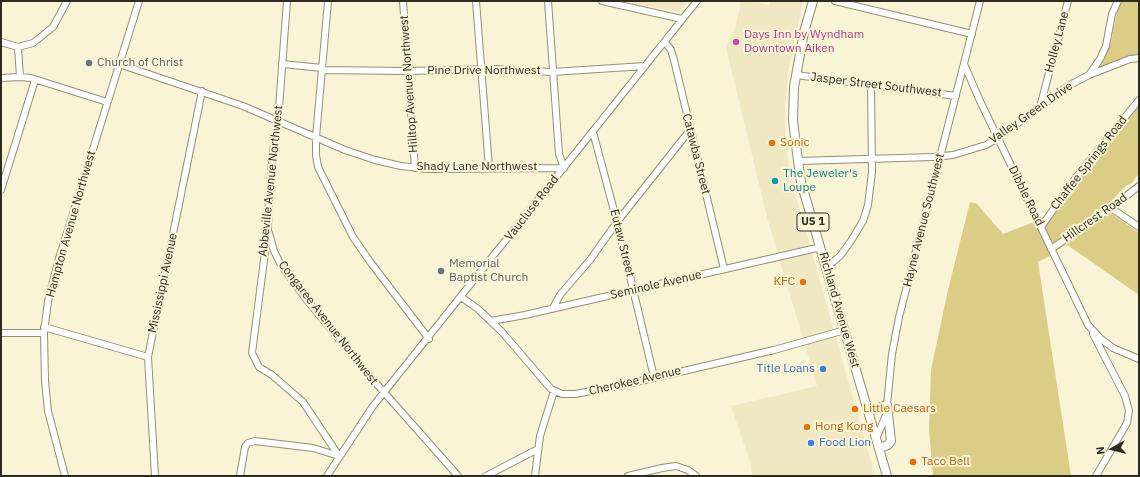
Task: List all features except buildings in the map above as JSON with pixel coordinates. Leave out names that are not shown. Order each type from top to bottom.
[{"type":"main road","name":"Richland Avenue West","points":[[813,1],[804,32],[796,74],[793,101],[801,182],[887,476]]},
{"type":"main road","points":[[868,411],[888,405],[890,441],[888,445],[879,448]]},
{"type":"street","points":[[1,42],[18,47],[34,43],[49,31],[67,1]]},
{"type":"street","name":"Hampton Avenue Northwest","points":[[65,476],[46,394],[44,330],[49,297],[58,262],[139,1]]},
{"type":"street","name":"Abbeville Avenue Northwest","points":[[287,1],[278,121],[273,154],[268,229],[252,344],[254,360],[258,367],[272,376],[303,402],[339,456]]},
{"type":"street","points":[[328,1],[316,137],[318,167],[342,219],[371,263],[429,339]]},
{"type":"street","name":"Hilltop Avenue Northwest","points":[[403,1],[415,168]]},
{"type":"street","points":[[476,1],[489,168]]},
{"type":"street","points":[[548,1],[559,154],[564,168]]},
{"type":"street","points":[[602,1],[682,19]]},
{"type":"street","name":"Vaucluse Road","points":[[327,476],[339,456],[384,393],[429,339],[697,1]]},
{"type":"street","points":[[835,1],[972,34]]},
{"type":"street","name":"Hayne Avenue Southwest","points":[[876,439],[885,420],[888,405],[892,354],[898,324],[980,1]]},
{"type":"street","name":"Holley Lane","points":[[1040,107],[1068,1]]},
{"type":"street","name":"Valley Green Drive","points":[[798,161],[871,157],[941,156],[971,151],[998,138],[1068,86],[1089,75],[1100,59],[1106,46],[1112,14],[1118,1]]},
{"type":"street","name":"Catawba Street","points":[[665,42],[671,50],[724,269]]},
{"type":"street","points":[[18,47],[20,77]]},
{"type":"street","points":[[1089,75],[1130,59],[1139,58]]},
{"type":"street","name":"Shady Lane Northwest","points":[[119,64],[202,91],[375,160],[415,168],[439,170],[564,168]]},
{"type":"street","name":"Pine Drive Northwest","points":[[282,64],[322,69],[552,72],[645,66]]},
{"type":"street","name":"Dibble Road","points":[[964,64],[1080,310],[1090,327]]},
{"type":"street","name":"Jasper Street Southwest","points":[[796,74],[956,96]]},
{"type":"street","points":[[1,78],[20,77],[35,80],[107,102]]},
{"type":"street","points":[[1,190],[35,80]]},
{"type":"street","points":[[827,267],[840,256],[857,232],[863,221],[870,193],[871,84]]},
{"type":"street","name":"Mississippi Avenue","points":[[155,476],[148,357],[202,91]]},
{"type":"street","name":"Chaffee Springs Road","points":[[1041,227],[1077,176],[1139,100]]},
{"type":"street","points":[[553,308],[560,295],[590,260],[617,222],[690,130]]},
{"type":"street","name":"Eutaw Street","points":[[593,132],[634,290],[654,377]]},
{"type":"street","name":"Hillcrest Road","points":[[1051,249],[1111,208],[1139,186]]},
{"type":"street","points":[[1111,208],[1139,227]]},
{"type":"street","name":"Congaree Avenue Northwest","points":[[268,229],[274,251],[281,265],[306,299],[384,393],[458,476]]},
{"type":"street","name":"Seminole Avenue","points":[[491,321],[821,247]]},
{"type":"street","points":[[461,297],[491,321],[554,391],[540,436],[535,476]]},
{"type":"street","points":[[1090,327],[1101,339],[1113,348],[1139,359]]},
{"type":"street","points":[[1090,327],[1125,396],[1130,411],[1128,423],[1096,476]]},
{"type":"street","points":[[1,333],[44,330],[148,357]]},
{"type":"street","name":"Cherokee Avenue","points":[[554,391],[562,394],[575,394],[782,348],[844,330]]},
{"type":"street","points":[[240,476],[245,447],[248,443],[255,441],[313,448],[339,456]]},
{"type":"street","points":[[486,476],[538,449]]},
{"type":"street","points":[[628,476],[676,466],[688,470],[696,476]]},
{"type":"shaded area","points":[[634,1],[688,1],[680,12],[634,4]]},
{"type":"shaded area","points":[[741,1],[752,1],[769,5],[770,1],[803,1],[788,72],[785,107],[785,130],[789,171],[875,476],[752,476],[751,464],[731,406],[817,386],[767,217],[726,48],[736,25]]},
{"type":"shaded area","points":[[1121,1],[1139,1],[1139,55],[1097,68],[1111,43],[1117,12]]},
{"type":"shaded area","points":[[1139,103],[1139,173],[1132,183],[1126,186],[1107,205],[1111,213],[1139,233],[1139,295],[1066,244],[1050,256],[1038,262],[1071,476],[933,476],[929,430],[931,370],[948,290],[970,202],[977,204],[1003,234],[1034,222],[1044,224]]},
{"type":"place","name":"Days Inn by Wyndham Downtown Aiken","points":[[736,42]]},
{"type":"place","name":"Church of Christ","points":[[89,63]]},
{"type":"place","name":"Sonic","points":[[772,143]]},
{"type":"place","name":"The Jeweler's Loupe","points":[[775,181]]},
{"type":"place","name":"Memorial Baptist Church","points":[[441,271]]},
{"type":"place","name":"KFC","points":[[803,282]]},
{"type":"place","name":"Title Loans","points":[[823,369]]},
{"type":"place","name":"Little Caesars","points":[[855,409]]},
{"type":"place","name":"Hong Kong","points":[[807,427]]},
{"type":"place","name":"Food Lion","points":[[811,443]]},
{"type":"place","name":"Taco Bell","points":[[913,462]]}]
